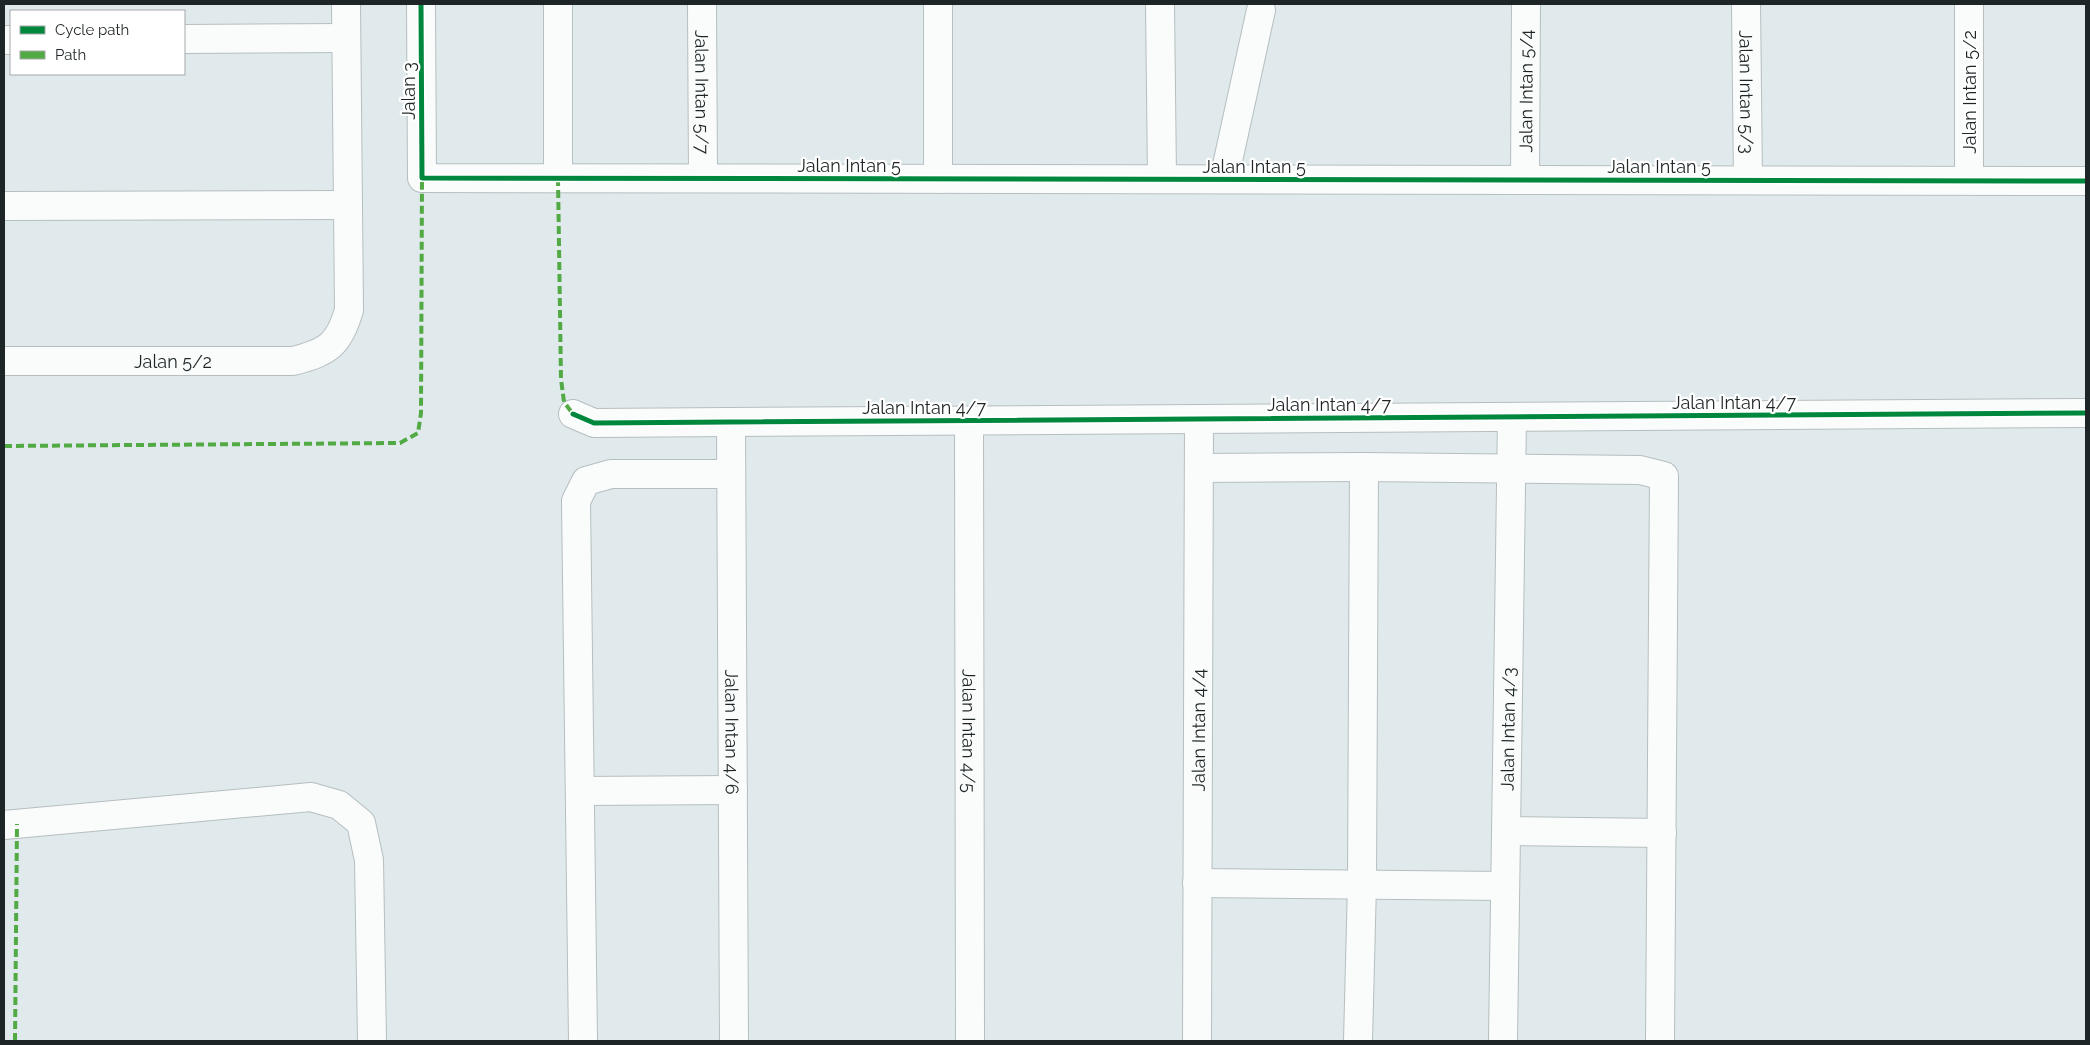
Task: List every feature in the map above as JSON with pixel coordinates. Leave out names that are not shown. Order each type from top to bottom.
[{"type":"street","points":[[4,206],[348,205],[346,4]]},
{"type":"street","name":"Jalan 3","points":[[421,4],[422,178]]},
{"type":"street","points":[[558,4],[558,178]]},
{"type":"street","name":"Jalan Intan 5/7","points":[[702,4],[703,178]]},
{"type":"street","points":[[938,4],[938,179]]},
{"type":"street","points":[[1160,4],[1162,179]]},
{"type":"street","name":"Jalan Intan 5/4","points":[[1525,180],[1526,4]]},
{"type":"street","name":"Jalan Intan 5/3","points":[[1746,4],[1748,180]]},
{"type":"street","name":"Jalan Intan 5/2","points":[[1969,4],[1969,180]]},
{"type":"street","points":[[1224,179],[1261,10]]},
{"type":"street","points":[[185,39],[346,38]]},
{"type":"street","name":"Jalan Intan 5","points":[[422,178],[2086,181]]},
{"type":"street","name":"Jalan 5/2","points":[[4,361],[293,361],[317,355],[336,341],[343,330],[349,310],[348,205]]},
{"type":"street","name":"Jalan Intan 4/7","points":[[573,414],[594,423],[2086,413]]},
{"type":"street","name":"Jalan Intan 4/3","points":[[1503,1041],[1512,417]]},
{"type":"street","name":"Jalan Intan 4/4","points":[[1196,1041],[1200,419]]},
{"type":"street","name":"Jalan Intan 4/5","points":[[970,421],[970,1041]]},
{"type":"street","name":"Jalan Intan 4/6","points":[[731,422],[734,1041]]},
{"type":"street","points":[[1358,1041],[1362,884],[1364,467]]},
{"type":"street","points":[[1199,468],[1364,467],[1640,470],[1664,476],[1660,1041]]},
{"type":"street","points":[[583,1041],[576,501],[586,481],[611,474],[731,474]]},
{"type":"street","points":[[580,790],[733,790]]},
{"type":"street","points":[[4,825],[311,797],[339,805],[360,823],[369,860],[372,1041]]},
{"type":"street","points":[[1506,831],[1662,833]]},
{"type":"street","points":[[1197,883],[1506,886]]},
{"type":"marked path","points":[[4,446],[400,443],[418,433],[421,413],[422,178]]},
{"type":"marked path","points":[[558,178],[561,379],[564,402],[573,414]]},
{"type":"marked path","points":[[15,1041],[17,824]]},
{"type":"cycle path","points":[[421,4],[422,178],[2086,181]]},
{"type":"cycle path","points":[[573,414],[594,423],[2086,413]]}]
